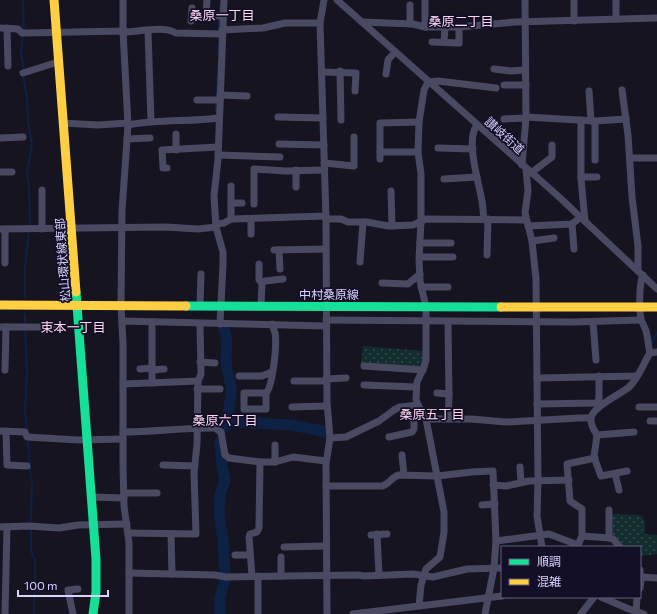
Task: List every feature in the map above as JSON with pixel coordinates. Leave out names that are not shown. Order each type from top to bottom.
[{"type":"street","name":"松山環状線東部","points":[[54,0],[96,556],[96,589],[93,614]]},
{"type":"street","points":[[123,0],[123,31],[128,124],[122,227],[121,305],[124,496],[128,533],[130,614]]},
{"type":"street","points":[[206,16],[207,0]]},
{"type":"street","points":[[220,324],[223,264],[216,225],[214,196],[218,155],[224,0]]},
{"type":"street","points":[[324,0],[320,23],[326,218],[326,380],[330,438],[326,461],[327,614]]},
{"type":"street","name":"讃岐街道","points":[[337,0],[583,219],[657,289]]},
{"type":"street","points":[[425,0],[426,27]]},
{"type":"street","points":[[525,0],[526,169],[528,191],[525,213],[532,241],[536,279],[537,516],[542,546]]},
{"type":"street","points":[[574,0],[574,21]]},
{"type":"street","points":[[616,0],[616,19]]},
{"type":"street","points":[[410,5],[410,24]]},
{"type":"street","points":[[192,15],[223,16]]},
{"type":"street","points":[[362,22],[410,24],[426,27],[459,27],[525,22],[657,18]]},
{"type":"street","points":[[8,66],[3,28],[18,29],[26,33],[128,32],[162,30],[176,33],[195,34],[263,28],[285,23],[320,23]]},
{"type":"street","points":[[444,42],[445,27]]},
{"type":"street","points":[[432,42],[459,43],[459,27]]},
{"type":"street","points":[[148,31],[151,122]]},
{"type":"street","points":[[386,74],[388,60],[395,52]]},
{"type":"street","points":[[23,73],[58,62]]},
{"type":"street","points":[[494,69],[511,71],[525,70]]},
{"type":"street","points":[[322,72],[340,71],[356,73],[355,91]]},
{"type":"street","points":[[340,71],[341,120]]},
{"type":"street","points":[[417,609],[426,569],[440,557],[443,538],[444,512],[425,417],[416,399],[417,382],[426,360],[427,322],[420,274],[421,174],[418,152],[424,90],[428,82],[438,81],[496,88]]},
{"type":"street","points":[[504,85],[526,85]]},
{"type":"street","points":[[622,90],[641,279],[641,320],[647,332],[647,343],[653,352],[630,386],[598,408],[591,418],[592,428],[597,435],[595,458],[601,476],[627,471]]},
{"type":"street","points":[[589,91],[593,121],[595,160]]},
{"type":"street","points":[[197,100],[247,96]]},
{"type":"street","points":[[278,117],[323,118]]},
{"type":"street","points":[[63,123],[98,125],[219,118]]},
{"type":"street","points":[[504,119],[526,118],[593,121],[626,119]]},
{"type":"street","points":[[4,263],[2,229],[166,227],[198,229],[224,223],[231,219],[326,218],[341,219],[348,222],[363,222],[392,226],[413,225],[426,219],[486,219],[504,216],[527,223],[572,224],[583,219],[581,120]]},
{"type":"street","points":[[418,152],[380,155],[380,123],[420,122]]},
{"type":"street","points":[[477,125],[473,131],[473,149],[486,219],[487,255]]},
{"type":"street","points":[[176,134],[176,150]]},
{"type":"street","points":[[0,138],[23,137]]},
{"type":"street","points":[[254,204],[254,169],[296,170],[324,166],[354,166],[354,137]]},
{"type":"street","points":[[127,139],[150,138]]},
{"type":"street","points":[[279,144],[324,145]]},
{"type":"street","points":[[526,169],[552,157],[552,145]]},
{"type":"street","points":[[167,168],[163,168],[162,150],[218,147]]},
{"type":"street","points":[[438,148],[473,149]]},
{"type":"street","points":[[218,155],[280,157]]},
{"type":"street","points":[[269,156],[269,170]]},
{"type":"street","points":[[630,158],[657,158]]},
{"type":"street","points":[[296,170],[296,186]]},
{"type":"street","points":[[0,172],[12,172]]},
{"type":"street","points":[[444,179],[458,175],[477,177]]},
{"type":"street","points":[[581,177],[597,177]]},
{"type":"street","points":[[231,186],[231,219]]},
{"type":"street","points":[[42,190],[42,229]]},
{"type":"street","points":[[391,191],[392,226]]},
{"type":"street","points":[[231,203],[242,203]]},
{"type":"street","points":[[251,219],[251,234]]},
{"type":"street","points":[[360,262],[363,222]]},
{"type":"street","points":[[572,224],[574,249]]},
{"type":"street","points":[[532,241],[554,238]]},
{"type":"street","points":[[420,243],[451,243]]},
{"type":"street","points":[[280,269],[276,250],[326,248]]},
{"type":"street","points":[[420,256],[453,257]]},
{"type":"street","points":[[259,264],[260,280],[262,283],[262,306]]},
{"type":"street","points":[[200,306],[201,274]]},
{"type":"street","points":[[382,283],[408,284],[420,274]]},
{"type":"street","points":[[262,283],[265,281],[283,280]]},
{"type":"street","points":[[421,287],[448,287]]},
{"type":"street","name":"中村桑原線","points":[[0,305],[536,308],[657,307]]},
{"type":"street","points":[[122,321],[200,324],[272,324],[593,322],[641,320]]},
{"type":"street","points":[[152,322],[152,383]]},
{"type":"street","points":[[448,322],[448,419]]},
{"type":"street","points":[[593,322],[596,360]]},
{"type":"street","points":[[128,533],[196,534],[195,466],[198,385],[201,374],[200,324]]},
{"type":"street","points":[[266,393],[271,383],[275,357],[275,334],[272,324]]},
{"type":"street","points":[[5,370],[3,327],[59,325]]},
{"type":"street","points":[[200,362],[215,362]]},
{"type":"street","points":[[364,366],[423,370]]},
{"type":"street","points":[[140,369],[164,369]]},
{"type":"street","points":[[239,376],[262,376],[272,372]]},
{"type":"street","points":[[537,404],[596,403],[599,400],[600,376]]},
{"type":"street","points":[[537,378],[637,376]]},
{"type":"street","points":[[294,382],[346,378]]},
{"type":"street","points":[[123,384],[152,383],[198,385],[220,389]]},
{"type":"street","points":[[364,385],[416,387]]},
{"type":"street","points":[[437,393],[449,394]]},
{"type":"street","points":[[293,404],[327,404]]},
{"type":"street","points":[[330,438],[346,437],[379,421],[400,407],[418,405]]},
{"type":"street","points":[[639,407],[657,407]]},
{"type":"street","points":[[389,436],[412,432],[414,429],[414,419],[425,417],[506,422],[591,418]]},
{"type":"street","points":[[27,466],[7,465],[3,431],[25,432],[27,437],[87,440],[165,430],[215,428],[221,432],[226,457],[260,462],[275,462],[293,457],[326,461]]},
{"type":"street","points":[[597,435],[634,432]]},
{"type":"street","points":[[274,445],[275,462]]},
{"type":"street","points":[[402,455],[404,475]]},
{"type":"street","points":[[496,541],[549,534],[575,545],[579,543],[582,536],[582,509],[570,501],[567,464],[595,458]]},
{"type":"street","points":[[258,614],[255,576],[250,555],[250,534],[257,532],[259,528],[260,462]]},
{"type":"street","points":[[163,465],[195,466]]},
{"type":"street","points":[[520,467],[521,482]]},
{"type":"street","points":[[326,486],[382,486],[388,483],[394,476],[436,476],[493,471],[496,541],[494,568],[485,614]]},
{"type":"street","points":[[615,474],[619,490]]},
{"type":"street","points":[[493,485],[506,486],[521,482],[569,480]]},
{"type":"street","points":[[92,497],[157,493]]},
{"type":"street","points":[[482,505],[495,504]]},
{"type":"street","points":[[609,510],[609,538]]},
{"type":"street","points":[[5,614],[5,586],[3,580],[4,527],[30,526],[59,528],[78,525],[127,524]]},
{"type":"street","points":[[171,534],[172,574]]},
{"type":"street","points":[[379,575],[374,535],[387,534]]},
{"type":"street","points":[[582,536],[613,539],[619,546]]},
{"type":"street","points":[[284,547],[326,546]]},
{"type":"street","points":[[235,555],[250,555]]},
{"type":"street","points":[[281,557],[281,576]]},
{"type":"street","points":[[130,573],[215,575],[226,577],[327,575],[364,576],[413,574],[433,577],[467,569],[501,568]]},
{"type":"street","points":[[641,574],[657,578]]},
{"type":"street","points":[[73,614],[68,590],[78,588]]},
{"type":"street","points":[[354,614],[417,609],[501,596]]},
{"type":"street","points":[[581,614],[593,598]]},
{"type":"street","points":[[603,598],[636,613],[644,614]]},
{"type":"street","points":[[636,613],[637,598]]},
{"type":"green space","points":[[363,346],[424,351],[422,369],[361,364]]},
{"type":"green space","points":[[611,514],[642,516],[645,522],[645,534],[657,535],[657,554],[641,556],[641,546],[623,546],[611,536]]},
{"type":"waterway","points":[[23,0],[24,31]]},
{"type":"waterway","points":[[220,5],[220,13]]},
{"type":"waterway","points":[[219,20],[219,29]]},
{"type":"waterway","points":[[23,36],[21,52],[24,70]]},
{"type":"waterway","points":[[218,55],[219,36]]},
{"type":"waterway","points":[[218,64],[218,71]]},
{"type":"waterway","points":[[217,82],[218,75]]},
{"type":"waterway","points":[[23,76],[32,144],[27,173],[29,185],[30,226]]},
{"type":"waterway","points":[[217,86],[217,96]]},
{"type":"waterway","points":[[216,104],[216,111]]},
{"type":"waterway","points":[[25,297],[25,266],[29,231]]},
{"type":"waterway","points":[[25,314],[25,324]]},
{"type":"waterway","points":[[223,326],[227,343],[226,364],[231,387],[229,411],[231,422]]},
{"type":"waterway","points":[[25,329],[27,372],[25,412],[27,430]]},
{"type":"waterway","points":[[651,345],[657,332]]},
{"type":"waterway","points":[[220,430],[231,422],[292,425],[327,432]]},
{"type":"waterway","points":[[28,440],[31,478]]},
{"type":"waterway","points":[[220,442],[225,480],[220,495],[219,513],[223,540],[225,575]]},
{"type":"waterway","points":[[31,524],[32,482]]},
{"type":"waterway","points":[[31,530],[31,551],[35,560],[34,614]]},
{"type":"waterway","points":[[220,614],[220,598],[225,579]]},
{"type":"traffic: fast","points":[[76,292],[96,559],[96,592],[93,614]]},
{"type":"traffic: fast","points":[[186,306],[501,307]]},
{"type":"traffic: slow","points":[[54,0],[76,292]]},
{"type":"traffic: slow","points":[[0,305],[186,306]]},
{"type":"traffic: slow","points":[[501,307],[657,307]]},
{"type":"district","name":"桑原一丁目","points":[[222,15]]},
{"type":"district","name":"桑原二丁目","points":[[461,21]]},
{"type":"district","name":"束本一丁目","points":[[73,327]]},
{"type":"district","name":"桑原五丁目","points":[[432,414]]},
{"type":"district","name":"桑原六丁目","points":[[225,420]]}]
